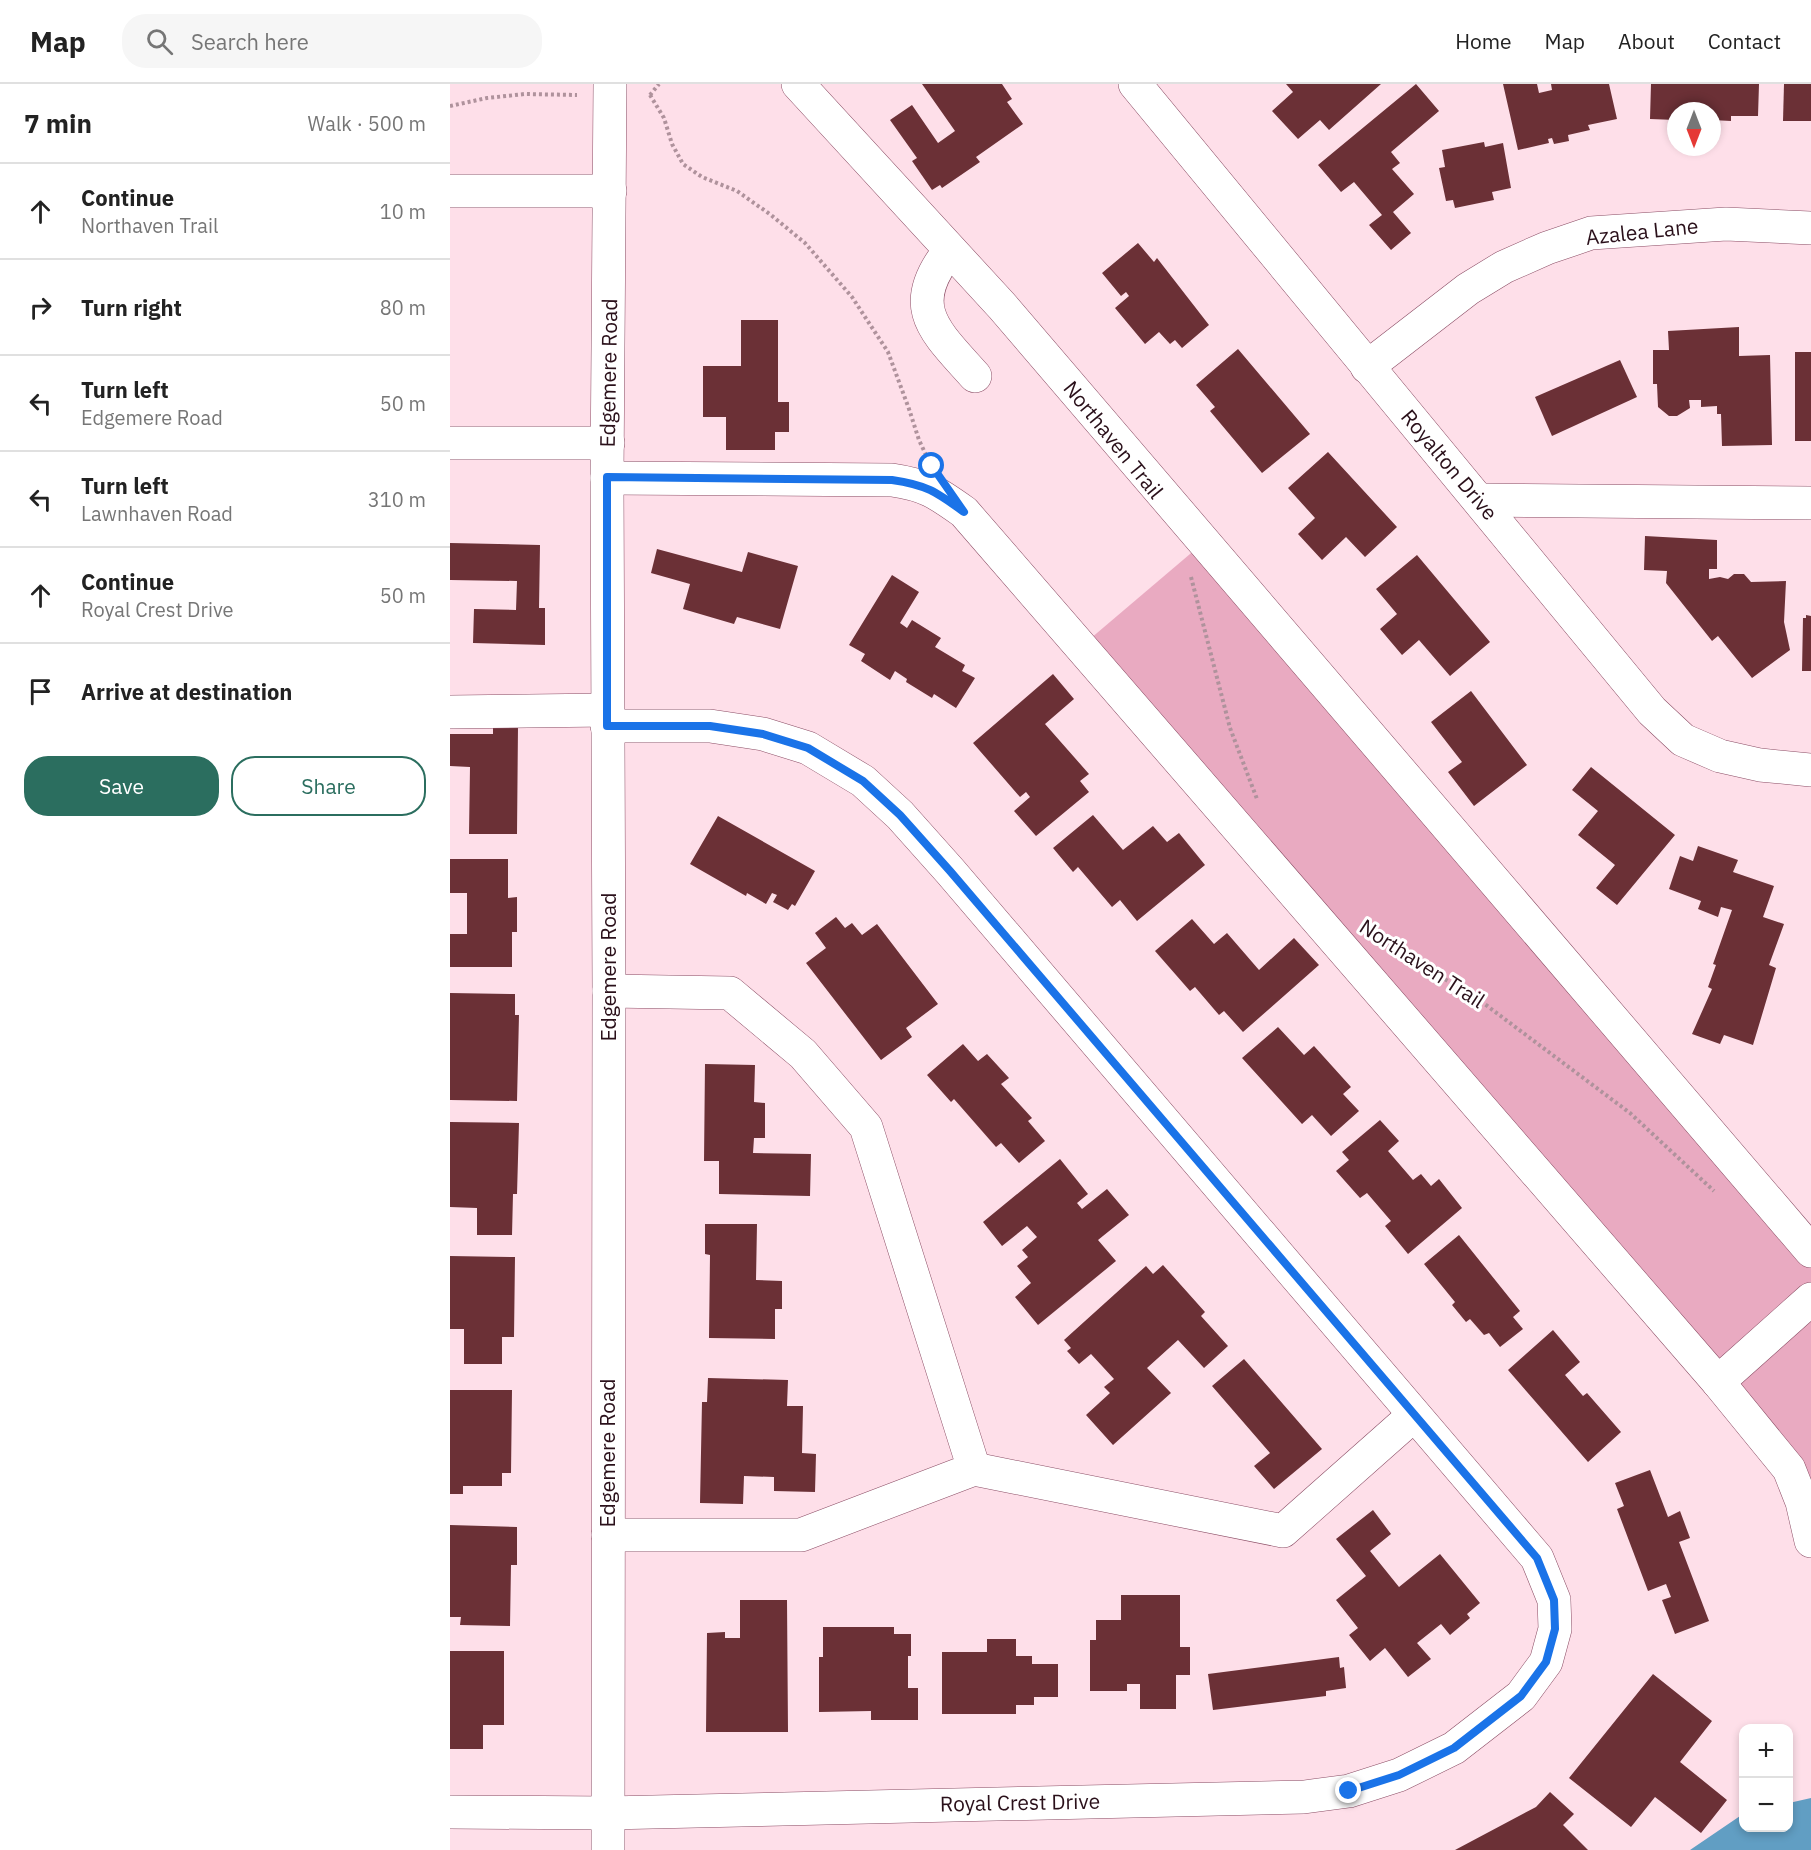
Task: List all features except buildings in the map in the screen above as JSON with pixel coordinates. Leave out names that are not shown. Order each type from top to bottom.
[{"type":"street","name":"Northaven Trail","points":[[798,84],[1002,306],[1811,1251]]},
{"type":"street","name":"Royalton Drive","points":[[1135,84],[1652,711],[1683,740],[1720,756],[1760,765],[1811,770]]},
{"type":"street","name":"Edgemere Road","points":[[608,1850],[607,477],[610,89]]},
{"type":"street","points":[[450,191],[610,191]]},
{"type":"street","name":"Azalea Lane","points":[[1367,367],[1468,289],[1504,267],[1547,248],[1592,233],[1726,224],[1811,228]]},
{"type":"street","points":[[950,250],[940,263],[928,287],[928,315],[941,338],[975,376]]},
{"type":"street","points":[[450,443],[609,443]]},
{"type":"street","points":[[607,477],[892,480],[912,483],[933,490],[964,512],[1718,1382],[1789,1469],[1802,1502],[1811,1541]]},
{"type":"street","points":[[1479,500],[1811,503]]},
{"type":"street","points":[[450,712],[607,718],[710,726],[763,734],[808,748],[863,781],[900,815],[950,871],[1414,1415],[1283,1531],[974,1469],[801,1535],[608,1535]]},
{"type":"street","points":[[609,991],[730,993],[804,1054],[867,1127],[974,1469]]},
{"type":"street","points":[[1718,1382],[1811,1299]]},
{"type":"street","name":"Royal Crest Drive","points":[[450,1812],[608,1813],[1304,1797],[1349,1791],[1399,1775],[1454,1748],[1521,1696],[1546,1662],[1555,1629],[1554,1600],[1537,1558],[1414,1415]]},
{"type":"path","points":[[650,95],[659,84]]},
{"type":"path","points":[[450,106],[487,98],[610,89],[650,95]]},
{"type":"path","points":[[650,95],[664,118],[672,144],[682,164],[702,177],[737,191],[771,215],[805,243],[852,297],[888,352],[919,440],[928,457]]},
{"type":"path","points":[[1190,574],[1230,728],[1260,809]]},
{"type":"path","name":"Northaven Trail","points":[[1374,936],[1478,999],[1630,1113],[1722,1199]]},
{"type":"shaded area","points":[[1210,537],[1811,1237],[1811,1504],[1077,650]]},
{"type":"water","points":[[1811,1798],[1811,1850],[1690,1850],[1739,1817],[1739,1832],[1793,1832],[1793,1802]]},
{"type":"route","points":[[932,466],[964,512],[933,490],[912,483],[892,480],[607,477],[607,726],[710,726],[763,734],[808,748],[863,781],[900,815],[950,871],[1537,1558],[1554,1600],[1555,1629],[1546,1662],[1521,1696],[1454,1748],[1399,1775],[1349,1791]]}]
